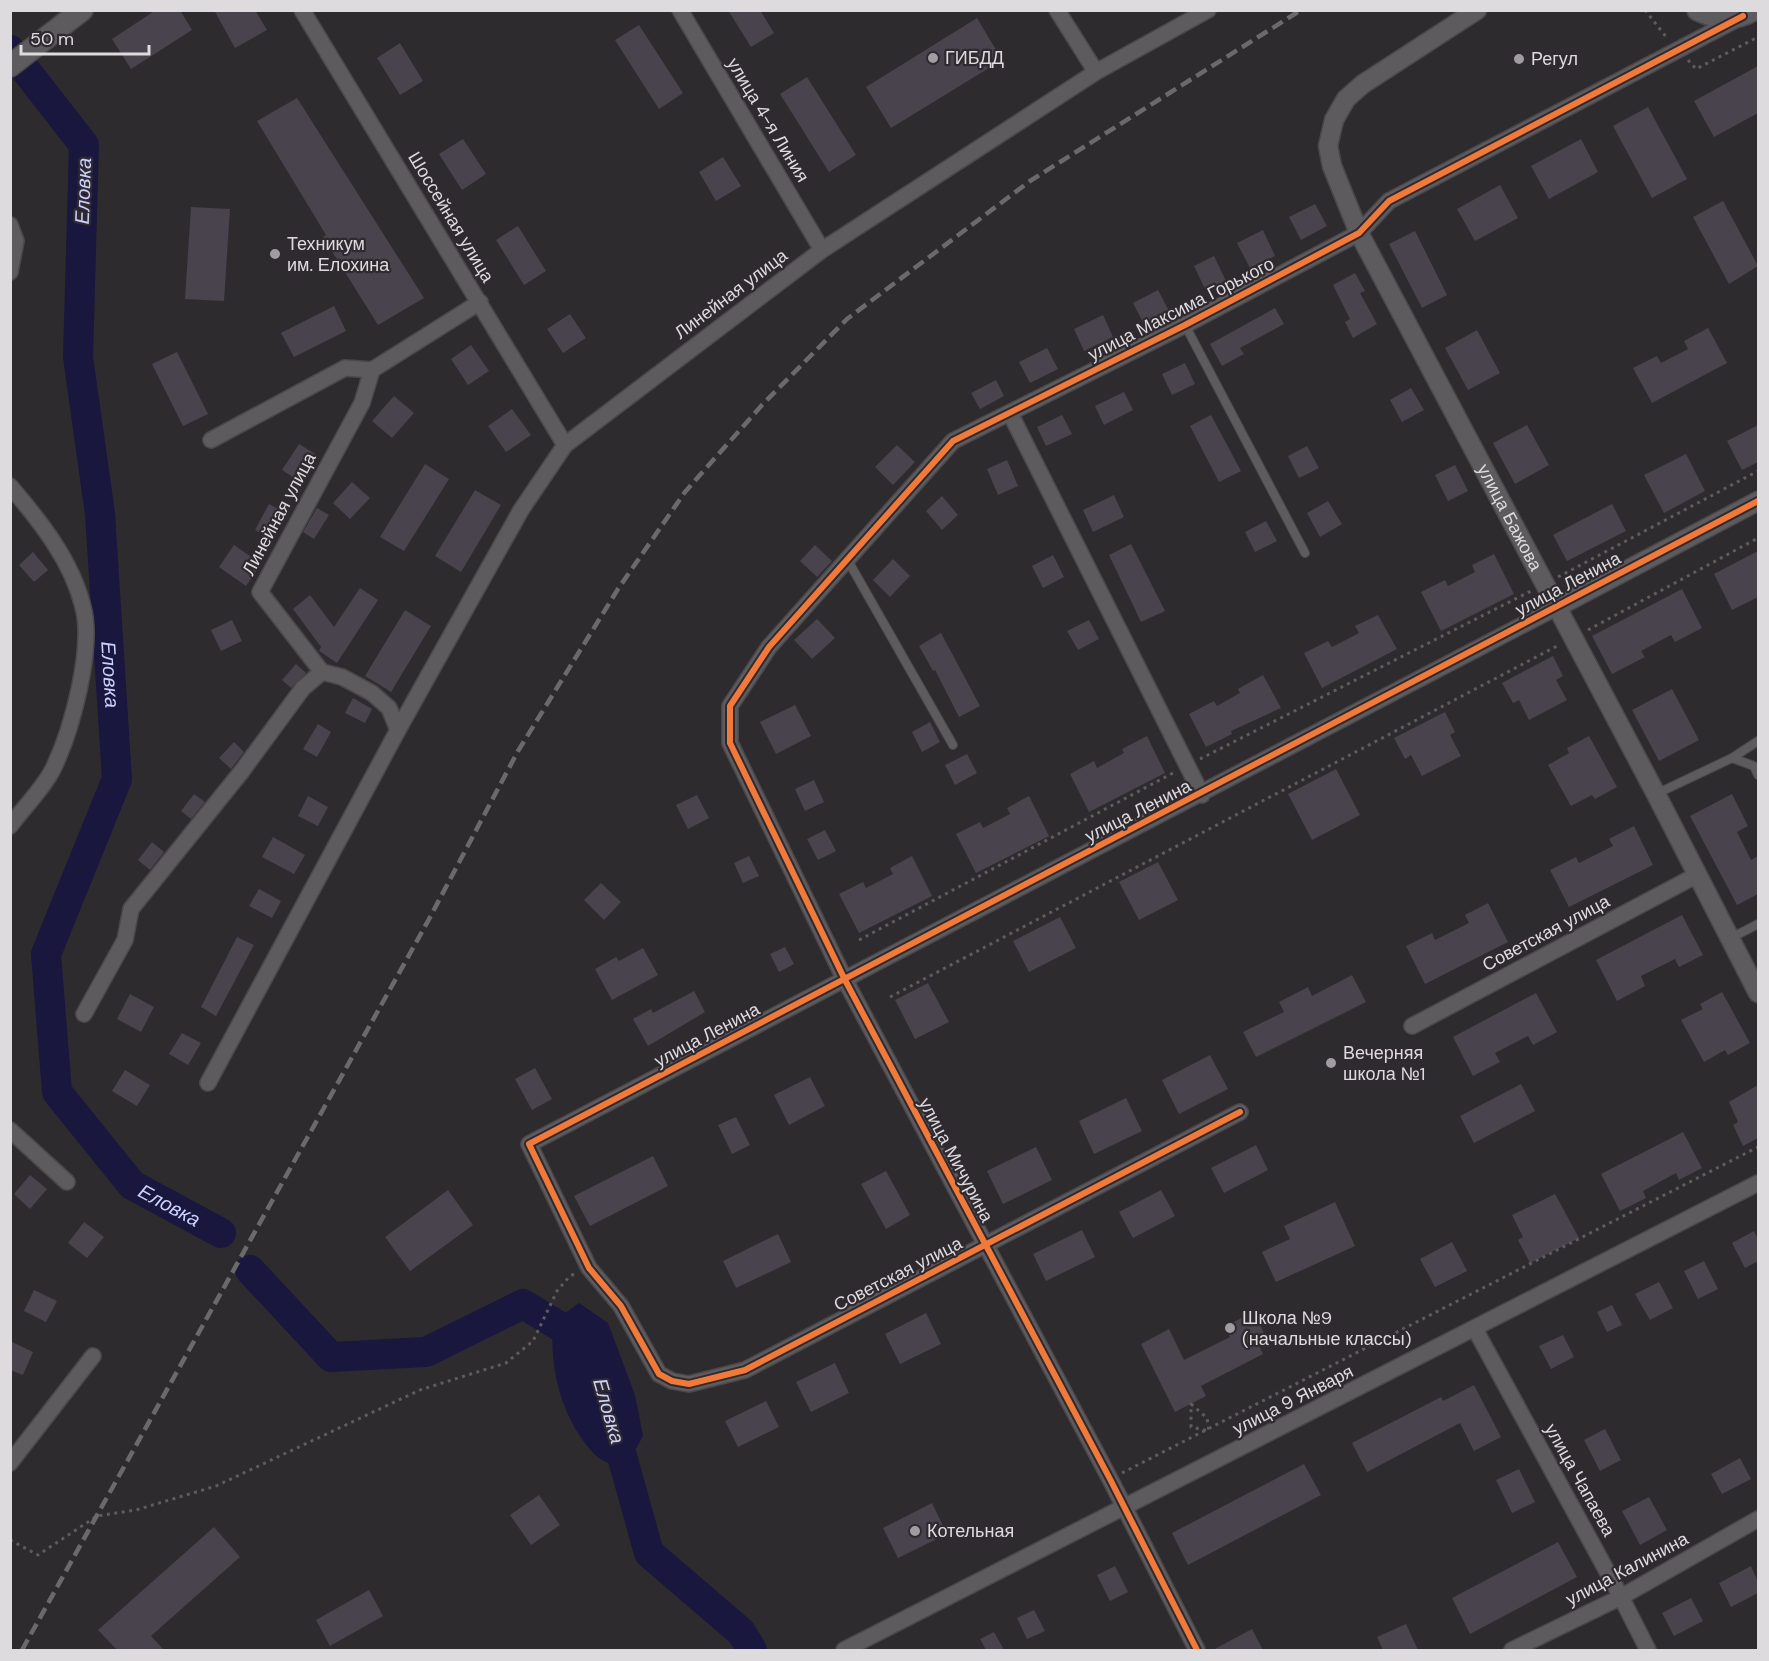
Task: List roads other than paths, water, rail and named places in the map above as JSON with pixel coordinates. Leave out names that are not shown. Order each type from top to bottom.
[{"type":"main road","points":[[10,66],[82,10]]},
{"type":"main road","points":[[1698,10],[1725,19],[1748,13]]},
{"type":"street","name":"Шоссейная улица","points":[[302,10],[565,445]]},
{"type":"street","name":"улица 4-я Линия","points":[[680,10],[822,250]]},
{"type":"street","points":[[1057,10],[1096,72]]},
{"type":"street","name":"Линейная улица","points":[[208,1083],[398,730],[521,510],[565,445],[822,250],[1096,72],[1208,10]]},
{"type":"street","name":"улица Бажова","points":[[1477,10],[1363,84],[1346,99],[1335,120],[1328,146],[1332,166],[1359,233],[1574,637],[1758,993]]},
{"type":"street","name":"улица Максима Горького","points":[[730,743],[730,705],[769,647],[953,441],[1185,325],[1359,233],[1389,201],[1748,13]]},
{"type":"street","points":[[10,225],[16,241],[10,272]]},
{"type":"street","points":[[211,440],[345,368],[372,370],[480,302]]},
{"type":"street","name":"Линейная улица","points":[[322,672],[260,592],[362,403],[372,370]]},
{"type":"street","points":[[1010,413],[1202,795]]},
{"type":"street","points":[[10,486],[38,519],[70,570],[84,607],[86,645],[71,725],[53,769],[10,826]]},
{"type":"street","name":"улица Ленина","points":[[659,1374],[621,1306],[589,1268],[530,1144],[1202,795],[1758,501]]},
{"type":"street","points":[[84,1014],[125,940],[131,909],[242,771],[303,688],[322,672],[342,677],[372,693],[389,708],[398,730]]},
{"type":"street","name":"улица Мичурина","points":[[730,743],[845,980],[984,1247],[1110,1479],[1197,1650]]},
{"type":"street","name":"Советская улица","points":[[1412,1026],[1697,875]]},
{"type":"street","name":"Советская улица","points":[[659,1374],[672,1381],[689,1384],[745,1370],[1240,1112]]},
{"type":"street","points":[[10,1130],[67,1182]]},
{"type":"street","name":"улица 9 Января","points":[[844,1650],[1758,1183]]},
{"type":"street","name":"улица Чапаева","points":[[1475,1329],[1622,1597],[1648,1650]]},
{"type":"street","points":[[10,1463],[93,1356]]},
{"type":"street","name":"улица Калинина","points":[[1512,1650],[1622,1597],[1758,1519]]},
{"type":"lane","points":[[1185,325],[1305,553]]},
{"type":"lane","points":[[847,557],[953,745]]},
{"type":"lane","points":[[1656,794],[1732,758],[1758,741]]},
{"type":"lane","points":[[1732,758],[1754,766],[1758,775]]},
{"type":"lane","points":[[1731,938],[1758,924]]},
{"type":"water","points":[[579,1303],[608,1323],[635,1395],[643,1436],[625,1469],[599,1458],[584,1442],[566,1411],[560,1393],[553,1358],[553,1322]]},
{"type":"waterway","name":"Еловка","points":[[10,50],[84,145],[78,357],[100,514],[117,779],[46,954],[57,1092],[132,1185],[221,1233]]},
{"type":"waterway","name":"Еловка","points":[[250,1270],[331,1357],[426,1352],[523,1304],[587,1343]]},
{"type":"waterway","name":"Еловка","points":[[615,1431],[649,1553],[741,1632],[752,1650]]},
{"type":"railway","points":[[22,1650],[428,921],[518,751],[618,589],[685,492],[762,405],[847,319],[1030,181],[1301,10]]},
{"type":"place","name":"ГИБДД","points":[[933,58]]},
{"type":"place","name":"Регул","points":[[1519,59]]},
{"type":"place","name":"Техникум им. Елохина","points":[[275,254]]},
{"type":"place","name":"Вечерняя школа №1","points":[[1331,1063]]},
{"type":"place","name":"Школа №9 (начальные классы)","points":[[1230,1328]]},
{"type":"place","name":"Котельная","points":[[915,1531]]}]
